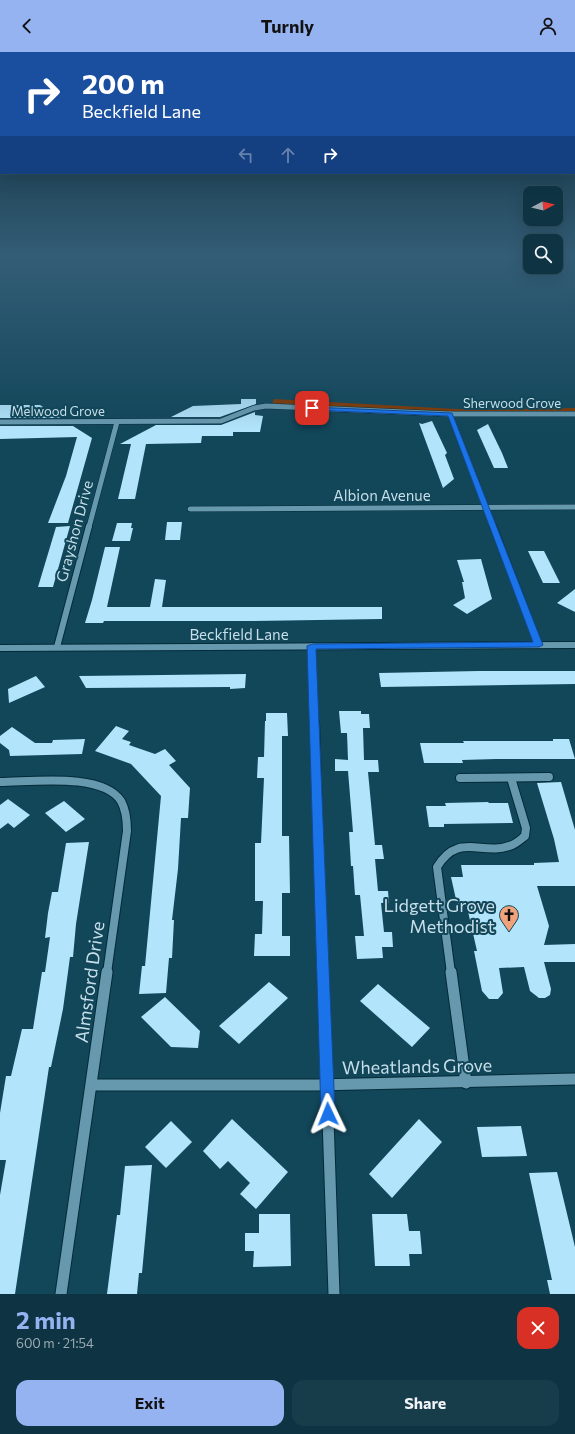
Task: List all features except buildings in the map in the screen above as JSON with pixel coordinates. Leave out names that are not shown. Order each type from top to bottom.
[{"type":"street","name":"Sherwood Grove","points":[[117,422],[222,421],[232,419],[255,408],[266,406],[450,414],[575,414]]},
{"type":"street","points":[[450,414],[539,645]]},
{"type":"street","name":"Melwood Grove","points":[[0,422],[117,422]]},
{"type":"street","name":"Grayshon Drive","points":[[57,647],[117,422]]},
{"type":"street","name":"Albion Avenue","points":[[190,509],[575,507]]},
{"type":"street","name":"Beckfield Lane","points":[[0,648],[575,644]]},
{"type":"street","points":[[312,646],[334,1294]]},
{"type":"street","points":[[460,778],[549,777]]},
{"type":"street","points":[[466,1083],[437,866],[440,859],[452,850],[464,847],[499,847],[512,845],[525,836],[526,828],[511,778]]},
{"type":"street","name":"Almsford Drive","points":[[0,782],[80,781],[94,783],[106,787],[116,794],[124,805],[128,816],[92,1086],[61,1294]]},
{"type":"street","name":"Wheatlands Grove","points":[[92,1086],[466,1083],[575,1079]]},
{"type":"shaded area","points":[[274,399],[475,410],[575,408],[575,412],[480,413],[272,404]]},
{"type":"place","name":"Lidgett Grove Methodist","points":[[509,932]]},
{"type":"route","points":[[312,408],[450,414],[539,645],[312,646],[328,1114]]}]
